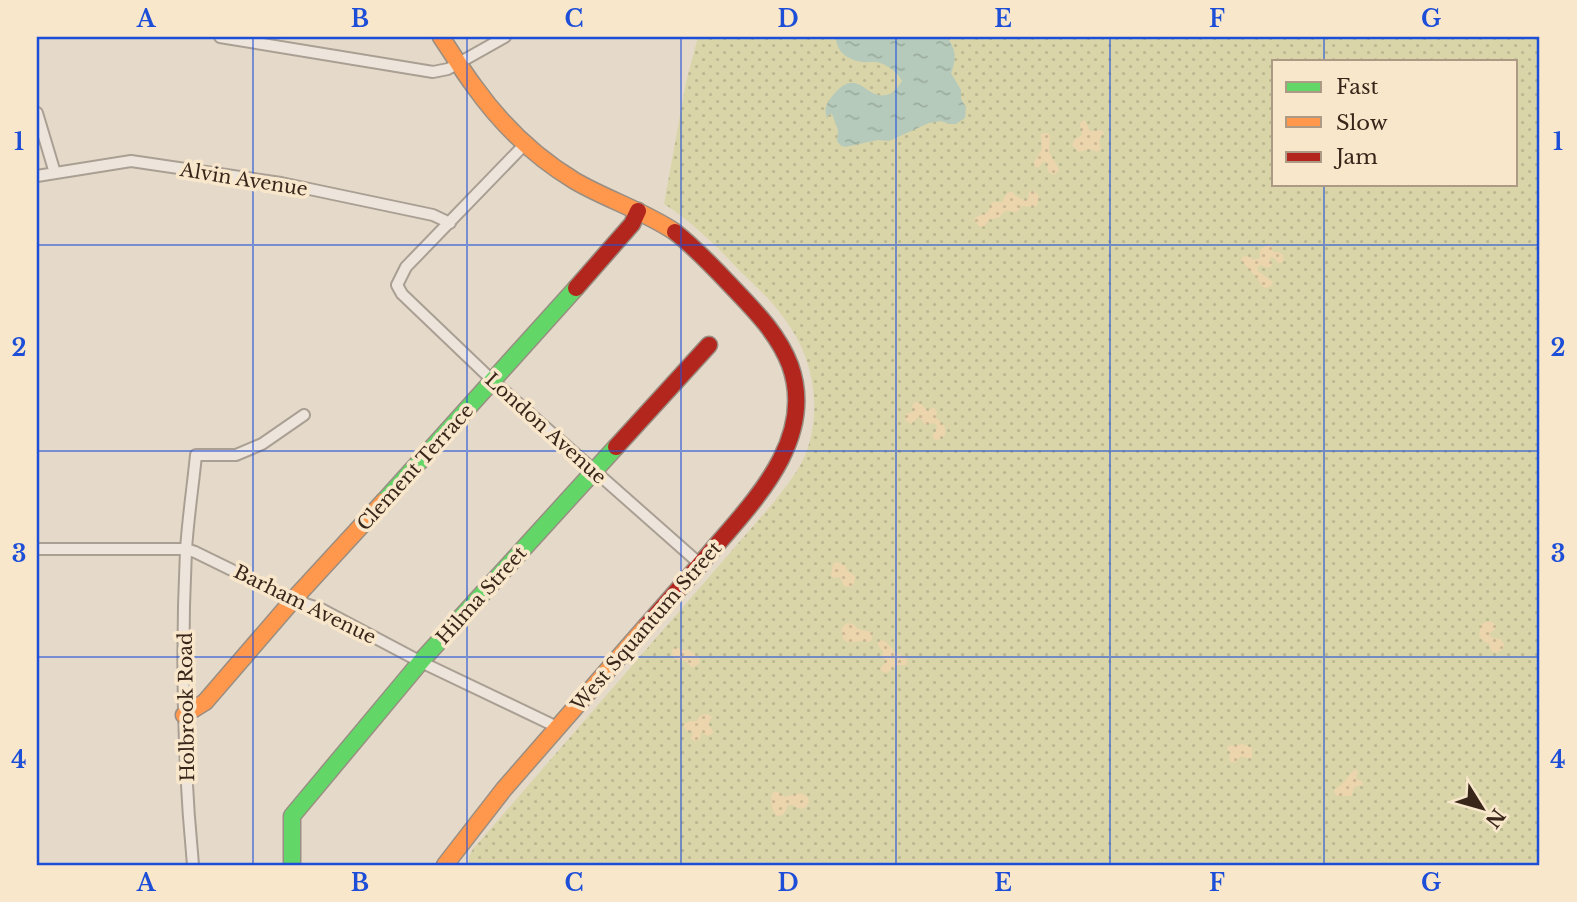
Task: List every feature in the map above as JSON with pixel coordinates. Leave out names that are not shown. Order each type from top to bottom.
[{"type":"street","points":[[220,37],[439,72],[505,37]]},
{"type":"street","name":"West Squantum Street","points":[[441,37],[486,103],[525,144],[576,181],[669,227],[697,251],[770,328],[783,347],[795,388],[797,412],[786,449],[764,487],[481,817],[445,865]]},
{"type":"street","points":[[37,113],[55,173]]},
{"type":"street","points":[[450,223],[525,144]]},
{"type":"street","name":"Alvin Avenue","points":[[37,176],[131,161],[307,188],[433,215],[450,223]]},
{"type":"street","name":"Clement Terrace","points":[[184,715],[205,702],[293,600],[622,236],[638,211]]},
{"type":"street","name":"London Avenue","points":[[450,223],[406,267],[397,285],[401,294],[493,381],[700,564]]},
{"type":"street","name":"Hilma Street","points":[[292,865],[292,816],[421,662],[709,345]]},
{"type":"street","name":"Holbrook Road","points":[[193,865],[184,738],[184,633],[187,549],[196,454],[236,455],[262,444],[304,415]]},
{"type":"street","name":"Barham Avenue","points":[[37,549],[195,551],[293,600],[321,609],[421,662],[557,727]]},
{"type":"shaded area","points":[[698,37],[1540,37],[1540,865],[468,865],[473,849],[774,502],[792,479],[806,453],[814,418],[814,400],[808,365],[793,332],[779,311],[715,245],[664,204],[686,82]]},
{"type":"sand","points":[[1085,120],[1090,131],[1102,130],[1104,133],[1099,140],[1101,149],[1097,152],[1090,149],[1079,152],[1072,145],[1075,139],[1082,135],[1080,123]]},
{"type":"sand","points":[[1048,133],[1049,152],[1059,171],[1054,175],[1048,172],[1047,162],[1043,162],[1038,168],[1034,165],[1042,149],[1041,134]]},
{"type":"sand","points":[[1034,191],[1039,196],[1037,206],[1022,206],[1017,212],[1005,211],[982,227],[974,220],[988,212],[992,202],[1002,202],[1008,193],[1012,192],[1025,200],[1028,199],[1029,192]]},
{"type":"sand","points":[[1268,244],[1272,246],[1273,252],[1283,255],[1284,260],[1278,263],[1271,257],[1271,267],[1257,267],[1258,271],[1273,282],[1266,288],[1241,260],[1246,256],[1254,260],[1260,258],[1260,250]]},
{"type":"sand","points":[[915,402],[927,410],[934,408],[937,411],[936,417],[945,427],[945,435],[939,440],[932,436],[937,426],[934,423],[925,425],[918,417],[911,424],[905,420],[906,414],[914,411],[912,406]]},
{"type":"sand","points":[[836,562],[845,565],[855,576],[850,587],[844,586],[840,577],[831,576],[833,564]]},
{"type":"sand","points":[[1489,621],[1494,623],[1496,628],[1490,635],[1492,638],[1501,639],[1504,645],[1503,649],[1496,653],[1491,651],[1489,643],[1479,636],[1481,624]]},
{"type":"sand","points":[[847,623],[871,632],[871,641],[845,641],[842,630]]},
{"type":"sand","points":[[880,640],[908,659],[906,665],[898,665],[887,673],[881,671],[887,661],[882,657],[883,651],[878,646]]},
{"type":"sand","points":[[676,647],[699,657],[700,663],[692,668],[686,661],[676,659],[672,650]]},
{"type":"sand","points":[[704,714],[712,717],[708,724],[713,733],[708,736],[701,732],[700,740],[694,741],[691,738],[693,731],[687,731],[683,725],[689,721],[697,721]]},
{"type":"sand","points":[[1243,744],[1252,748],[1252,757],[1250,759],[1241,756],[1236,762],[1230,762],[1228,746]]},
{"type":"sand","points":[[1355,769],[1358,771],[1356,779],[1362,781],[1363,785],[1354,787],[1352,796],[1337,796],[1335,789]]},
{"type":"sand","points":[[776,791],[785,797],[802,794],[808,797],[809,802],[801,809],[788,805],[783,815],[777,816],[771,800]]},
{"type":"water","points":[[836,37],[947,37],[955,54],[951,73],[961,90],[961,99],[966,107],[965,118],[956,124],[940,121],[929,123],[889,141],[878,140],[845,147],[840,145],[832,114],[828,115],[828,119],[826,111],[828,102],[839,88],[847,83],[854,83],[872,93],[886,95],[894,92],[902,81],[883,64],[862,62],[848,57],[838,47]]},
{"type":"traffic: fast","points":[[384,501],[576,288]]},
{"type":"traffic: fast","points":[[292,865],[292,816],[423,659],[616,447]]},
{"type":"traffic: slow","points":[[441,37],[484,100],[533,150],[575,181],[675,232]]},
{"type":"traffic: slow","points":[[184,715],[205,702],[293,600],[384,501]]},
{"type":"traffic: slow","points":[[445,865],[504,789],[647,625]]},
{"type":"traffic: jam","points":[[576,288],[632,224],[638,211]]},
{"type":"traffic: jam","points":[[647,625],[764,487],[789,441],[795,417],[796,391],[790,365],[774,335],[715,269],[675,232]]},
{"type":"traffic: jam","points":[[616,447],[709,345]]}]
